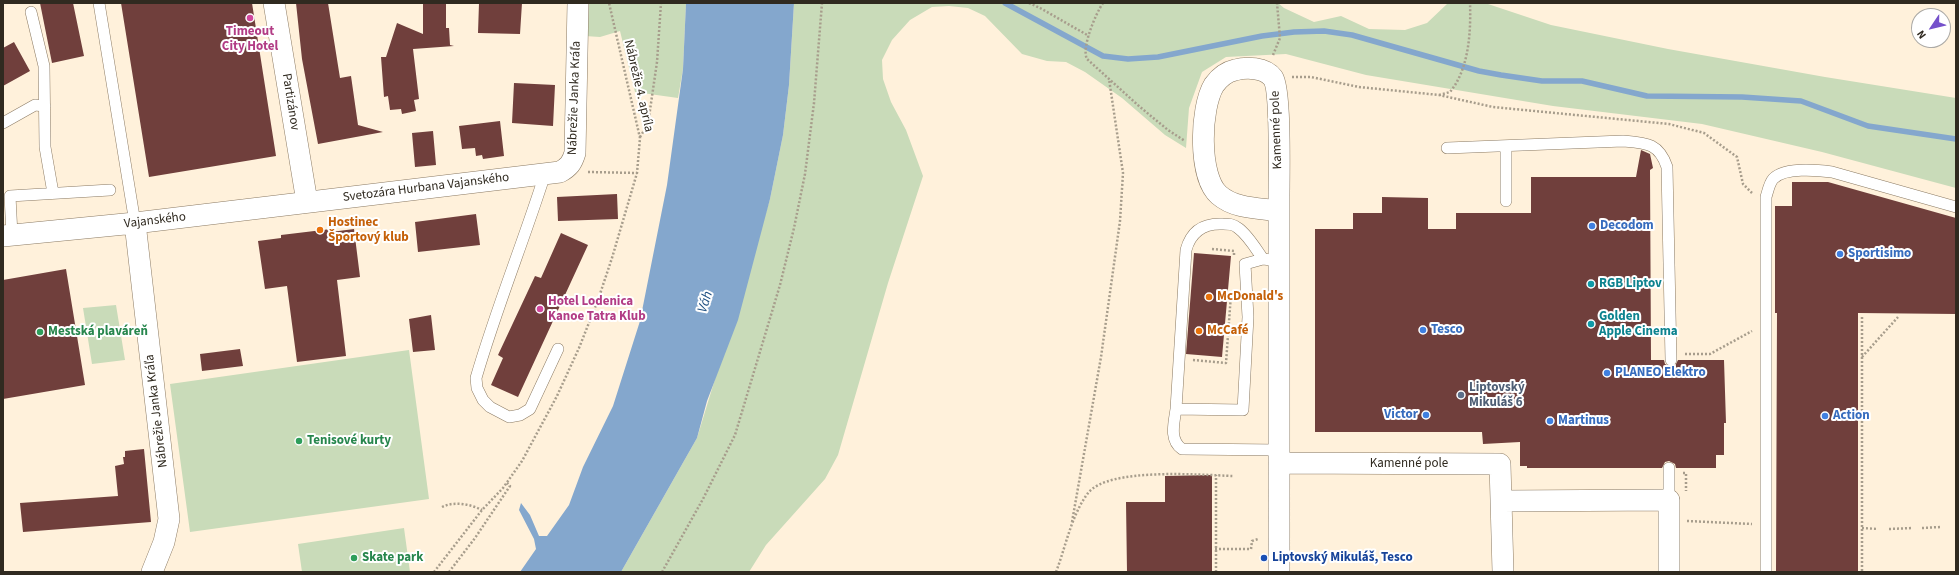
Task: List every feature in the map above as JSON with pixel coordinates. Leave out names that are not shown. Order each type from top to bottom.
[{"type":"street","name":"Partizánov","points":[[274,3],[307,202]]},
{"type":"street","name":"Nábrežie Janka Kráľa","points":[[545,174],[560,172],[568,167],[573,162],[575,153],[578,3]]},
{"type":"street","name":"Kamenné pole","points":[[1279,211],[1242,206],[1220,196],[1209,182],[1206,173],[1205,151],[1206,106],[1214,85],[1227,73],[1247,68],[1265,72],[1273,78],[1278,101],[1279,211],[1272,260],[1279,457],[1279,572]]},
{"type":"street","name":"Svetozára Hurbana Vajanského","points":[[307,202],[545,174]]},
{"type":"street","name":"Vajanského","points":[[8,236],[135,223],[307,202]]},
{"type":"street","name":"Nábrežie Janka Kráľa","points":[[135,223],[169,518],[164,542],[152,572]]},
{"type":"street","name":"Kamenné pole","points":[[1279,457],[1500,464],[1503,572]]},
{"type":"street","points":[[1502,501],[1678,497],[1670,572]]},
{"type":"lane","points":[[99,3],[135,223]]},
{"type":"lane","points":[[31,12],[44,66],[45,146],[53,193]]},
{"type":"lane","points":[[3,123],[35,105],[44,106]]},
{"type":"lane","points":[[1447,148],[1623,141],[1644,143],[1663,155],[1667,167],[1671,358]]},
{"type":"lane","points":[[1506,146],[1506,201]]},
{"type":"lane","points":[[1766,572],[1766,197],[1769,187],[1774,179],[1781,174],[1813,170],[1832,172],[1956,207]]},
{"type":"lane","points":[[545,174],[530,222],[499,305],[476,378],[477,388],[483,400],[494,409],[509,417],[520,415],[530,410],[558,349]]},
{"type":"lane","points":[[8,236],[10,196],[110,190]]},
{"type":"lane","points":[[1272,260],[1233,224],[1209,225],[1202,227],[1192,236],[1186,250],[1174,440],[1177,446],[1182,449],[1279,457]]},
{"type":"lane","points":[[1176,409],[1243,410],[1248,317],[1244,264],[1272,260]]},
{"type":"lane","points":[[1669,471],[1678,497]]},
{"type":"path","name":"Nábrežie 4. apríla","points":[[573,162],[589,173],[636,173],[640,138],[609,3]]},
{"type":"path","points":[[640,138],[648,124],[657,62],[660,3]]},
{"type":"path","points":[[662,572],[700,505],[735,435],[780,285],[805,174],[814,103],[822,3]]},
{"type":"path","points":[[1029,3],[1089,36]]},
{"type":"path","points":[[1103,3],[1096,13],[1089,36],[1085,51],[1087,59],[1168,130],[1180,139],[1205,151]]},
{"type":"path","points":[[1277,3],[1278,30],[1280,38]]},
{"type":"path","points":[[1439,95],[1450,92],[1461,74],[1466,59],[1469,38],[1470,3]]},
{"type":"path","points":[[1273,78],[1311,77],[1359,87],[1439,95],[1500,108],[1669,124],[1704,133],[1737,157],[1746,188],[1756,197],[1766,197]]},
{"type":"path","points":[[1056,572],[1072,522],[1101,357],[1120,221],[1123,173],[1109,79]]},
{"type":"path","points":[[1212,249],[1234,251],[1234,259]]},
{"type":"path","points":[[1178,359],[1226,362],[1231,291]]},
{"type":"path","points":[[1862,317],[1862,572]]},
{"type":"path","points":[[1862,357],[1898,317]]},
{"type":"path","points":[[1671,358],[1710,354],[1739,337],[1766,324]]},
{"type":"path","points":[[1669,471],[1686,473],[1678,497]]},
{"type":"path","points":[[1072,522],[1093,488],[1106,482],[1149,475],[1233,476]]},
{"type":"path","points":[[1216,475],[1216,572]]},
{"type":"path","points":[[449,572],[475,538],[510,486],[507,482]]},
{"type":"path","points":[[442,507],[448,504],[472,505],[482,510]]},
{"type":"path","points":[[1686,514],[1686,521],[1757,524]]},
{"type":"path","points":[[1922,528],[1941,527]]},
{"type":"path","points":[[1862,528],[1878,529]]},
{"type":"path","points":[[1889,529],[1912,528]]},
{"type":"path","points":[[1216,549],[1251,549],[1252,541],[1258,539]]},
{"type":"green space","points":[[586,3],[686,3],[683,69],[678,98],[635,92],[620,31],[600,37],[585,36]]},
{"type":"green space","points":[[794,3],[1278,3],[1284,8],[1314,22],[1341,16],[1369,29],[1405,30],[1427,23],[1447,4],[1485,3],[1551,25],[1668,49],[1825,77],[1956,98],[1956,188],[1822,152],[1702,124],[1553,106],[1366,75],[1286,54],[1226,57],[1202,72],[1189,108],[1186,148],[1165,135],[1122,98],[1085,72],[1066,62],[1047,61],[1022,54],[985,16],[968,8],[949,6],[932,7],[910,20],[892,40],[882,60],[883,79],[891,102],[906,130],[923,176],[888,283],[838,455],[825,479],[766,545],[749,572],[621,572],[697,438],[770,199],[783,135],[789,85]]},
{"type":"green space","points":[[116,305],[125,360],[92,364],[83,308]]},
{"type":"green space","name":"Tenisové kurty","points":[[409,350],[429,499],[190,532],[170,384]]},
{"type":"green space","name":"Skate park","points":[[404,528],[410,572],[302,572],[298,544]]},
{"type":"water","name":"Váh","points":[[686,3],[794,3],[789,85],[783,135],[770,199],[738,320],[707,401],[697,438],[621,572],[520,572],[536,549],[534,539],[519,510],[521,503],[530,515],[539,536],[547,536],[569,505],[583,467],[613,406],[640,321],[667,185],[683,69]]},
{"type":"building","points":[[40,3],[73,3],[84,56],[52,63]]},
{"type":"building","points":[[121,3],[252,3],[276,156],[149,177]]},
{"type":"building","points":[[296,3],[328,3],[340,78],[351,76],[358,125],[383,132],[318,144],[302,59]]},
{"type":"building","points":[[423,3],[446,3],[446,28],[449,28],[450,45],[454,46],[413,49],[419,99],[414,100],[416,111],[402,114],[401,109],[390,110],[388,96],[384,97],[381,57],[386,57],[397,23],[423,34]]},
{"type":"building","points":[[479,3],[522,3],[520,34],[478,33]]},
{"type":"building","points":[[14,42],[30,71],[3,86],[3,48]]},
{"type":"building","points":[[514,83],[555,85],[553,126],[512,123]]},
{"type":"building","points":[[500,121],[504,156],[483,159],[482,155],[476,156],[475,148],[462,149],[459,126]]},
{"type":"building","points":[[433,131],[436,165],[415,167],[412,133]]},
{"type":"building","points":[[1641,150],[1650,154],[1653,168],[1650,170],[1651,360],[1664,360],[1665,364],[1671,367],[1675,366],[1678,360],[1724,360],[1726,423],[1724,423],[1724,455],[1716,455],[1716,468],[1676,468],[1675,464],[1669,461],[1665,462],[1662,468],[1527,468],[1527,466],[1520,466],[1520,442],[1483,444],[1482,432],[1315,432],[1315,229],[1353,229],[1353,213],[1382,213],[1382,197],[1428,198],[1428,229],[1456,229],[1456,213],[1531,213],[1531,177],[1636,177]]},
{"type":"building","points":[[1792,182],[1828,182],[1956,218],[1956,314],[1858,313],[1858,572],[1776,572],[1777,313],[1775,313],[1775,206],[1792,206]]},
{"type":"building","points":[[617,194],[618,219],[558,221],[557,197]]},
{"type":"building","points":[[476,214],[480,245],[418,252],[415,222]]},
{"type":"building","points":[[331,229],[331,232],[354,229],[360,277],[337,280],[346,356],[297,362],[287,286],[265,289],[258,241],[281,238],[281,235]]},
{"type":"building","name":"Hotel Lodenica Kanoe Tatra Klub","points":[[561,233],[588,245],[518,397],[491,385],[503,358],[498,355],[535,276],[541,278]]},
{"type":"building","name":"McDonald's","points":[[1194,253],[1231,256],[1222,357],[1186,354]]},
{"type":"building","name":"Mestská plaváreň","points":[[66,269],[85,385],[3,399],[3,280]]},
{"type":"building","points":[[431,315],[435,350],[413,352],[409,319]]},
{"type":"building","points":[[240,349],[243,366],[202,371],[200,354]]},
{"type":"building","points":[[144,449],[151,522],[23,532],[20,503],[118,496],[115,466],[124,464],[123,457],[125,457],[125,451]]},
{"type":"building","points":[[1212,475],[1212,572],[1127,572],[1126,502],[1165,502],[1165,476]]},
{"type":"waterway","points":[[1005,3],[1103,56],[1128,59],[1158,57],[1262,36],[1294,32],[1324,31],[1352,35],[1479,71],[1501,75],[1542,81],[1582,81],[1647,96],[1742,97],[1801,101],[1868,126],[1956,139]]},
{"type":"place","name":"Timeout City Hotel","points":[[250,18]]},
{"type":"place","name":"Decodom","points":[[1592,226]]},
{"type":"place","name":"Hostinec Športový klub","points":[[320,230]]},
{"type":"place","name":"Sportisimo","points":[[1840,254]]},
{"type":"place","name":"RGB Liptov","points":[[1591,284]]},
{"type":"place","name":"McDonald's","points":[[1209,297]]},
{"type":"place","name":"Hotel Lodenica Kanoe Tatra Klub","points":[[540,309]]},
{"type":"place","name":"Golden Apple Cinema","points":[[1591,324]]},
{"type":"place","name":"Tesco","points":[[1423,330]]},
{"type":"place","name":"McCafé","points":[[1199,331]]},
{"type":"place","name":"Mestská plaváreň","points":[[40,332]]},
{"type":"place","name":"PLANEO Elektro","points":[[1607,373]]},
{"type":"place","name":"Liptovský Mikuláš 6","points":[[1461,395]]},
{"type":"place","name":"Victor","points":[[1426,415]]},
{"type":"place","name":"Action","points":[[1825,416]]},
{"type":"place","name":"Martinus","points":[[1550,421]]},
{"type":"place","name":"Tenisové kurty","points":[[299,441]]},
{"type":"place","name":"Skate park","points":[[354,558]]},
{"type":"place","name":"Liptovský Mikuláš, Tesco","points":[[1264,558]]}]
